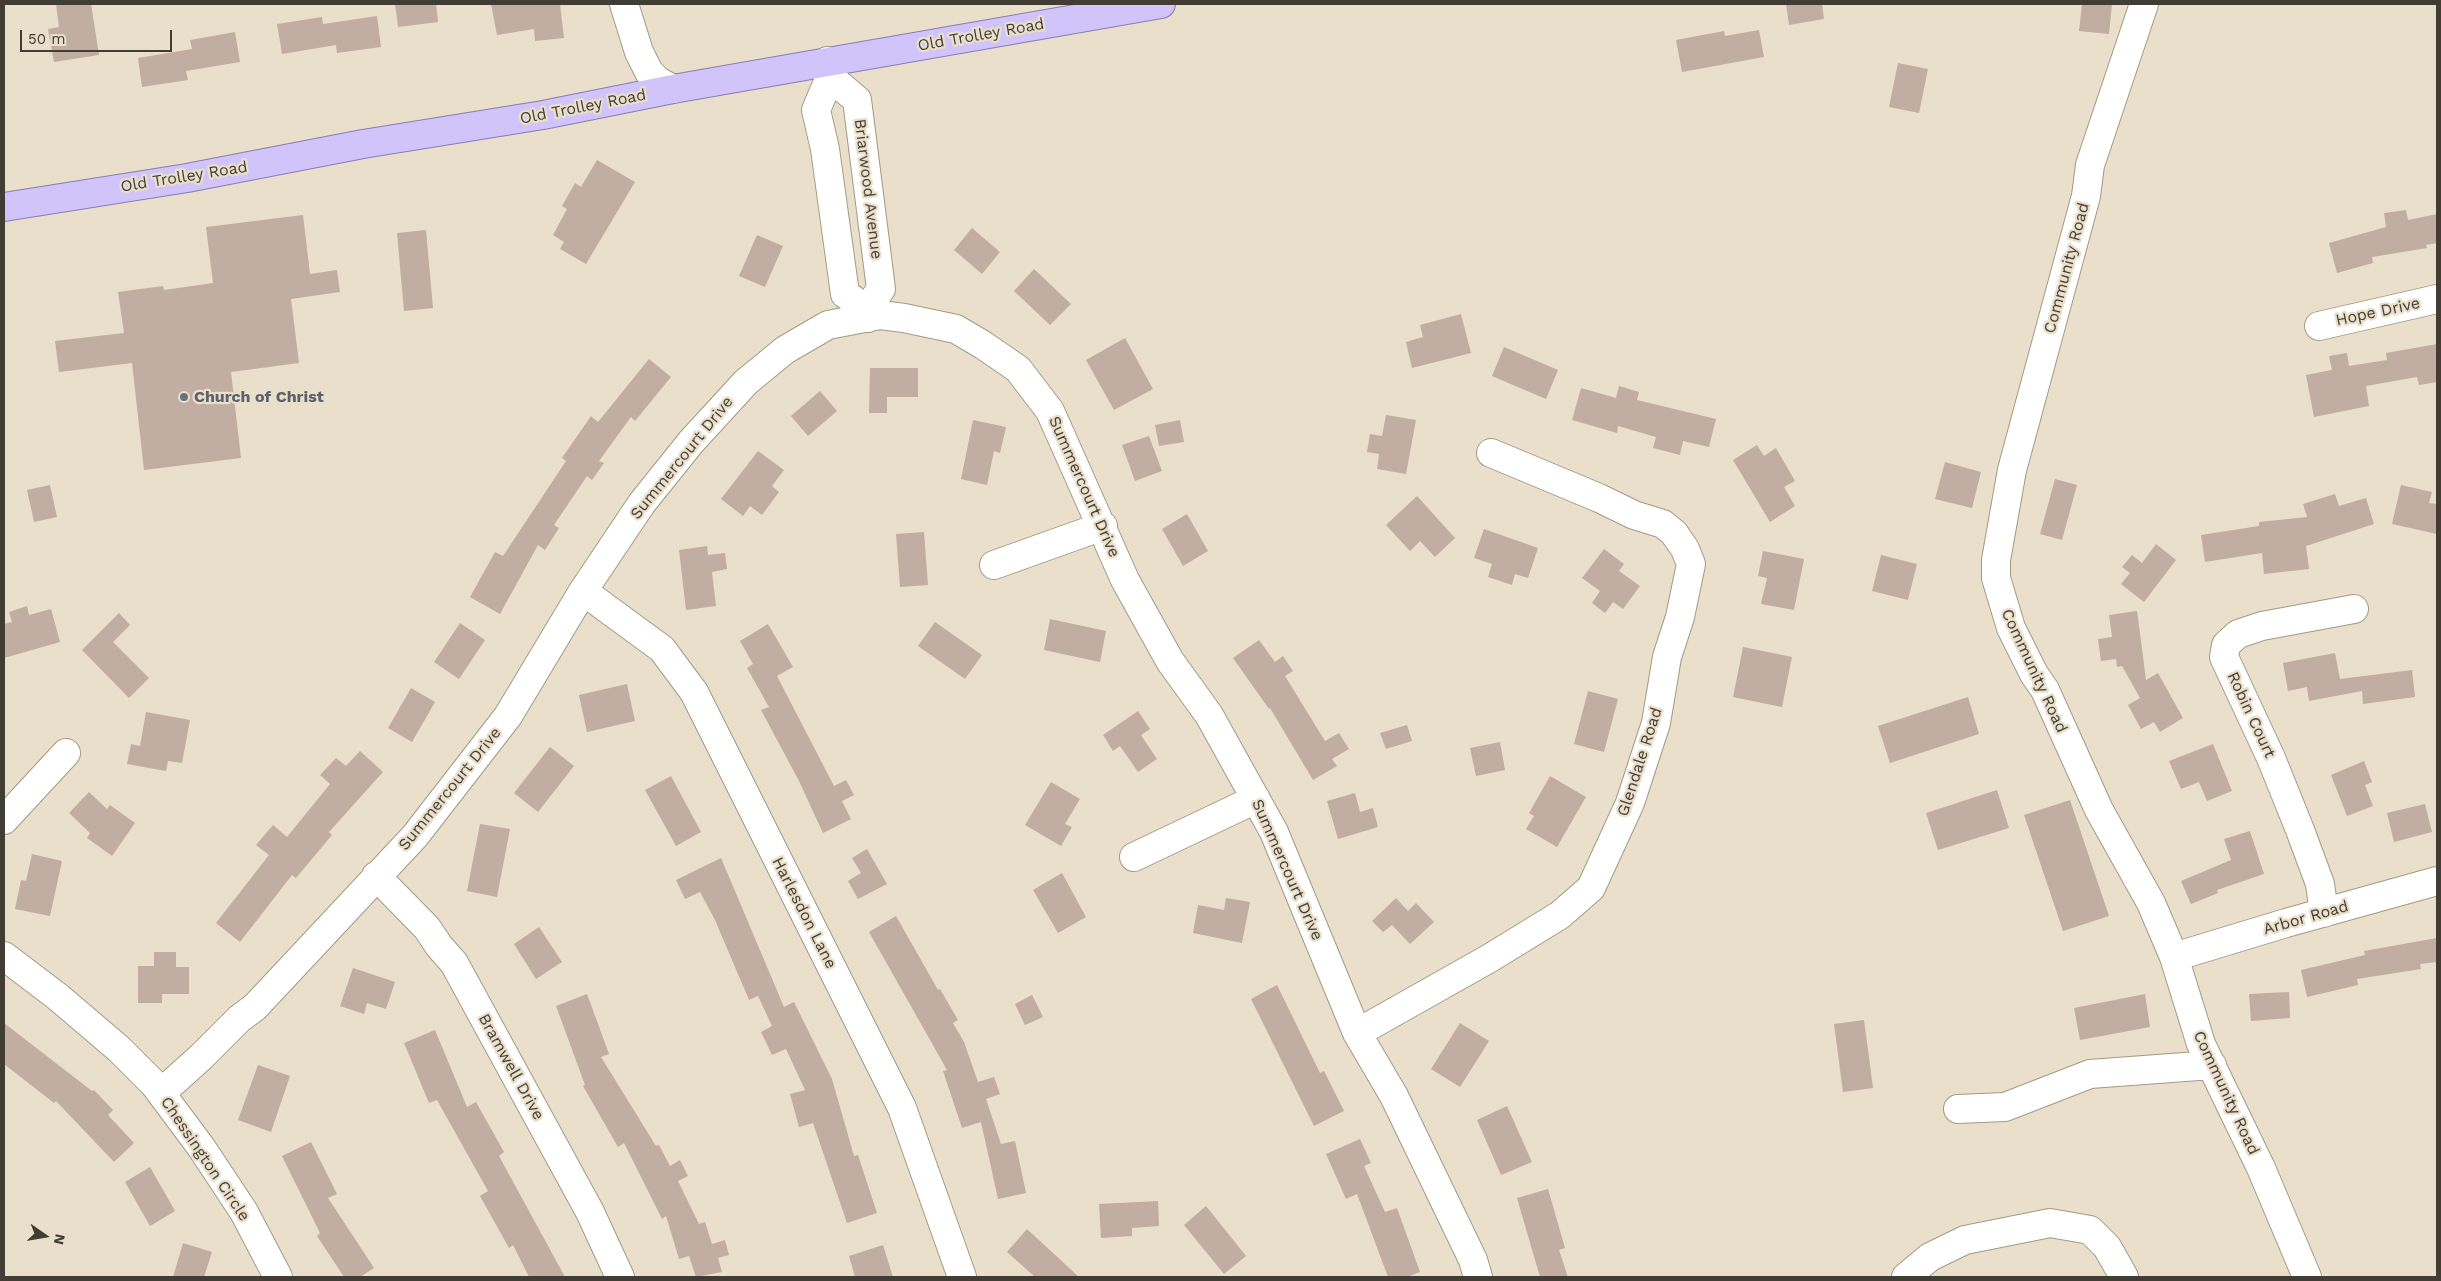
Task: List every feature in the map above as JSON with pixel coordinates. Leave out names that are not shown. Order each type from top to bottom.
[{"type":"main road","name":"Old Trolley Road","points":[[4,207],[187,178],[364,144],[543,115],[673,89],[829,69],[1161,4]]},
{"type":"street","points":[[624,4],[636,46],[649,72],[658,81],[673,89]]},
{"type":"street","name":"Community Road","points":[[2144,4],[2090,165],[2086,196],[2012,470],[1998,552],[1996,578],[2011,628],[2034,674],[2045,690],[2100,810],[2151,903],[2174,957],[2193,1022],[2240,1127],[2261,1168],[2307,1277]]},
{"type":"street","points":[[829,69],[816,110],[825,149],[845,294],[867,314]]},
{"type":"street","name":"Briarwood Avenue","points":[[829,69],[857,100],[881,290],[867,314]]},
{"type":"street","name":"Hope Drive","points":[[2319,326],[2437,299]]},
{"type":"street","name":"Summercourt Drive","points":[[161,1093],[201,1057],[232,1025],[255,1007],[415,836],[508,716],[583,591],[642,503],[691,442],[746,382],[785,350],[828,326],[867,314],[904,318],[956,329],[1018,369],[1050,411],[1126,580],[1161,645],[1209,715],[1274,832],[1357,1033],[1394,1096],[1474,1260],[1478,1277]]},
{"type":"street","name":"Glendale Road","points":[[1357,1033],[1490,958],[1560,915],[1591,888],[1630,802],[1656,723],[1667,656],[1680,617],[1692,564],[1674,533],[1664,524],[1634,515],[1599,498],[1490,453]]},
{"type":"street","points":[[994,565],[1103,526]]},
{"type":"street","name":"Harlesdon Lane","points":[[583,591],[662,649],[694,692],[902,1108],[962,1277]]},
{"type":"street","name":"Robin Court","points":[[2324,914],[2320,884],[2300,830],[2271,758],[2224,657],[2226,644],[2238,634],[2262,626],[2354,609]]},
{"type":"street","points":[[4,820],[66,753]]},
{"type":"street","points":[[1134,857],[1256,799]]},
{"type":"street","name":"Bramwell Drive","points":[[376,876],[427,928],[454,963],[590,1212],[620,1277]]},
{"type":"street","name":"Arbor Road","points":[[2174,957],[2286,923],[2324,914],[2437,881]]},
{"type":"street","name":"Chessington Circle","points":[[4,956],[58,997],[119,1049],[161,1093],[201,1147],[244,1212],[278,1277]]},
{"type":"street","points":[[1958,1109],[2004,1107],[2090,1074],[2212,1065]]},
{"type":"street","points":[[1906,1277],[1930,1257],[1965,1240],[2050,1223],[2090,1230],[2107,1247],[2124,1277]]},
{"type":"building","points":[[56,4],[91,4],[99,55],[54,62],[48,29],[59,27]]},
{"type":"building","points":[[395,4],[436,4],[438,22],[398,27]]},
{"type":"building","points":[[491,4],[560,4],[564,38],[535,41],[534,29],[497,35]]},
{"type":"building","points":[[1786,4],[1822,4],[1824,19],[1789,25]]},
{"type":"building","points":[[2082,4],[2112,4],[2109,34],[2079,31]]},
{"type":"building","points":[[377,16],[381,47],[337,53],[336,45],[282,54],[277,24],[322,17],[323,24]]},
{"type":"building","points":[[1759,30],[1764,57],[1682,72],[1676,40],[1724,31],[1725,36]]},
{"type":"building","points":[[235,32],[240,62],[186,71],[188,80],[142,87],[138,58],[192,49],[190,40]]},
{"type":"building","points":[[1898,63],[1928,69],[1919,113],[1889,107]]},
{"type":"building","points":[[597,160],[635,182],[586,264],[560,249],[564,242],[553,235],[567,209],[562,206],[575,183],[581,187]]},
{"type":"building","points":[[2406,210],[2408,220],[2437,214],[2437,243],[2426,245],[2427,248],[2372,257],[2373,263],[2337,273],[2329,243],[2386,227],[2384,213]]},
{"type":"building","points":[[303,215],[310,274],[337,270],[340,292],[291,299],[299,363],[231,372],[241,458],[144,470],[132,363],[59,372],[55,341],[124,333],[118,292],[163,286],[164,290],[213,283],[206,227]]},
{"type":"building","points":[[972,228],[1000,252],[982,274],[954,250]]},
{"type":"building","points":[[426,230],[433,308],[404,311],[397,233]]},
{"type":"building","points":[[757,235],[783,246],[765,287],[739,276]]},
{"type":"building","points":[[1034,269],[1071,304],[1050,325],[1014,291]]},
{"type":"building","points":[[1461,314],[1471,353],[1412,368],[1406,342],[1423,337],[1420,325]]},
{"type":"building","points":[[1125,338],[1153,389],[1114,410],[1086,360]]},
{"type":"building","points":[[2437,344],[2437,382],[2419,385],[2417,377],[2366,386],[2369,406],[2314,417],[2306,375],[2332,370],[2329,356],[2347,353],[2349,366],[2387,360],[2386,353]]},
{"type":"building","points":[[1504,347],[1558,370],[1546,399],[1492,376]]},
{"type":"building","points":[[649,359],[671,377],[635,421],[631,417],[599,461],[604,463],[592,480],[587,476],[554,525],[559,528],[545,550],[538,545],[500,614],[470,597],[495,552],[503,556],[566,461],[562,458],[591,416],[598,422]]},
{"type":"building","points":[[870,368],[918,368],[918,397],[887,397],[887,413],[869,413]]},
{"type":"building","points":[[1619,386],[1639,392],[1637,400],[1716,419],[1709,447],[1683,441],[1680,455],[1653,448],[1656,437],[1618,426],[1617,433],[1572,420],[1581,388],[1616,398]]},
{"type":"building","points":[[820,391],[837,411],[808,436],[791,416]]},
{"type":"building","points":[[1386,415],[1416,420],[1406,474],[1377,469],[1379,454],[1367,452],[1370,434],[1382,436]]},
{"type":"building","points":[[973,420],[1006,427],[1000,453],[994,451],[987,485],[961,479]]},
{"type":"building","points":[[1180,420],[1184,442],[1159,446],[1155,425]]},
{"type":"building","points":[[1149,436],[1162,471],[1135,481],[1122,445]]},
{"type":"building","points":[[1757,445],[1764,456],[1776,448],[1795,481],[1784,487],[1795,506],[1770,522],[1733,460]]},
{"type":"building","points":[[758,451],[784,470],[772,486],[779,492],[762,515],[750,506],[743,516],[721,499]]},
{"type":"building","points":[[1945,462],[1981,472],[1972,508],[1935,499]]},
{"type":"building","points":[[2055,479],[2077,485],[2062,540],[2040,534]]},
{"type":"building","points":[[50,485],[57,517],[34,522],[27,490]]},
{"type":"building","points":[[2401,485],[2432,492],[2429,503],[2437,504],[2437,534],[2392,524]]},
{"type":"building","points":[[2335,494],[2339,506],[2366,498],[2374,524],[2306,546],[2309,569],[2264,574],[2262,553],[2205,562],[2201,535],[2259,526],[2259,522],[2307,517],[2303,504]]},
{"type":"building","points":[[1417,496],[1455,538],[1435,557],[1420,541],[1410,551],[1386,525]]},
{"type":"building","points":[[1187,514],[1208,551],[1183,566],[1162,529]]},
{"type":"building","points":[[1484,529],[1538,548],[1528,578],[1515,574],[1512,585],[1488,577],[1492,564],[1474,558]]},
{"type":"building","points":[[924,532],[928,585],[900,587],[896,534]]},
{"type":"building","points":[[2156,544],[2176,560],[2144,602],[2121,584],[2130,573],[2122,567],[2132,555],[2142,563]]},
{"type":"building","points":[[707,546],[708,555],[725,553],[727,569],[712,572],[716,606],[686,610],[679,550]]},
{"type":"building","points":[[1604,549],[1624,564],[1619,571],[1640,586],[1623,609],[1613,602],[1605,613],[1592,603],[1600,591],[1582,578]]},
{"type":"building","points":[[1763,551],[1804,559],[1794,610],[1761,604],[1767,578],[1758,576]]},
{"type":"building","points":[[1881,555],[1917,564],[1908,600],[1872,591]]},
{"type":"building","points":[[27,606],[29,615],[51,609],[60,642],[4,658],[4,624],[12,622],[9,612]]},
{"type":"building","points":[[2137,611],[2146,680],[2158,673],[2183,718],[2160,732],[2154,722],[2141,729],[2128,705],[2140,698],[2122,666],[2117,667],[2116,659],[2101,661],[2098,639],[2112,637],[2109,615]]},
{"type":"building","points":[[119,613],[130,625],[113,642],[149,678],[129,698],[82,650]]},
{"type":"building","points":[[1050,619],[1106,631],[1100,662],[1044,650]]},
{"type":"building","points":[[935,622],[982,655],[965,679],[918,646]]},
{"type":"building","points":[[460,623],[485,640],[459,679],[434,662]]},
{"type":"building","points":[[768,624],[793,667],[777,676],[834,786],[846,780],[854,795],[842,801],[851,819],[823,833],[799,781],[761,710],[769,707],[747,668],[753,664],[740,641]]},
{"type":"building","points":[[1259,640],[1275,662],[1283,656],[1293,671],[1285,676],[1325,741],[1339,733],[1349,749],[1332,759],[1337,766],[1313,780],[1270,708],[1233,658]]},
{"type":"building","points":[[1743,647],[1792,657],[1782,707],[1733,697]]},
{"type":"building","points":[[2335,653],[2340,679],[2412,670],[2415,697],[2363,704],[2362,691],[2309,701],[2307,687],[2288,691],[2283,663]]},
{"type":"building","points":[[627,684],[635,721],[587,732],[579,695]]},
{"type":"building","points":[[411,688],[435,702],[412,742],[388,728]]},
{"type":"building","points":[[1588,691],[1618,699],[1604,752],[1574,744]]},
{"type":"building","points":[[1968,697],[1979,734],[1890,763],[1878,726]]},
{"type":"building","points":[[1138,711],[1150,729],[1141,735],[1157,759],[1138,772],[1120,746],[1113,751],[1103,735]]},
{"type":"building","points":[[146,712],[190,720],[182,763],[168,761],[166,771],[127,764],[131,744],[140,746]]},
{"type":"building","points":[[1407,725],[1412,741],[1386,749],[1380,733]]},
{"type":"building","points":[[1500,742],[1505,770],[1476,776],[1470,748]]},
{"type":"building","points":[[2213,744],[2232,791],[2207,801],[2199,782],[2181,789],[2169,761]]},
{"type":"building","points":[[550,747],[574,766],[538,812],[514,793]]},
{"type":"building","points":[[360,751],[383,772],[329,832],[332,835],[296,878],[292,875],[240,942],[216,923],[269,855],[256,845],[273,825],[287,837],[330,784],[320,775],[336,758],[346,766]]},
{"type":"building","points":[[2364,761],[2372,782],[2365,785],[2373,806],[2347,816],[2331,775]]},
{"type":"building","points":[[671,776],[701,832],[676,846],[645,790]]},
{"type":"building","points":[[1550,776],[1586,797],[1557,847],[1526,829],[1534,816],[1529,813]]},
{"type":"building","points":[[1051,782],[1080,799],[1065,824],[1072,827],[1061,846],[1025,825]]},
{"type":"building","points":[[1997,790],[2009,828],[1938,850],[1926,813]]},
{"type":"building","points":[[89,792],[107,809],[110,805],[135,823],[112,856],[87,838],[90,833],[69,813]]},
{"type":"building","points":[[1355,793],[1360,812],[1373,808],[1378,827],[1338,839],[1327,801]]},
{"type":"building","points":[[2070,800],[2109,916],[2063,931],[2024,815]]},
{"type":"building","points":[[2425,804],[2432,832],[2394,842],[2387,813]]},
{"type":"building","points":[[480,824],[510,829],[497,897],[467,891]]},
{"type":"building","points":[[2250,831],[2264,874],[2217,890],[2218,893],[2191,904],[2181,881],[2231,860],[2224,839]]},
{"type":"building","points":[[867,849],[887,884],[858,899],[848,881],[861,873],[852,858]]},
{"type":"building","points":[[32,854],[62,861],[50,916],[15,909],[21,880],[26,881]]},
{"type":"building","points":[[721,858],[784,1007],[794,1002],[832,1079],[854,1156],[858,1155],[877,1213],[847,1223],[813,1123],[799,1127],[790,1094],[805,1090],[786,1049],[772,1055],[761,1032],[772,1026],[758,996],[749,1000],[715,920],[700,892],[685,899],[676,880]]},
{"type":"building","points":[[1062,873],[1086,917],[1058,933],[1033,890]]},
{"type":"building","points":[[1226,898],[1250,902],[1242,943],[1193,933],[1198,905],[1224,910]]},
{"type":"building","points":[[1396,898],[1408,911],[1416,903],[1434,922],[1410,944],[1392,925],[1383,932],[1372,921]]},
{"type":"building","points":[[896,916],[938,990],[940,989],[958,1020],[953,1023],[964,1042],[978,1082],[994,1077],[1000,1094],[986,1099],[1001,1144],[1015,1141],[1026,1193],[998,1199],[981,1122],[962,1128],[943,1071],[947,1070],[869,932]]},
{"type":"building","points":[[539,927],[562,962],[536,979],[514,944]]},
{"type":"building","points":[[2437,938],[2437,962],[2420,964],[2421,969],[2357,979],[2358,985],[2307,997],[2301,970],[2365,955],[2364,951]]},
{"type":"building","points":[[154,952],[176,952],[176,967],[189,967],[189,994],[162,994],[162,1003],[138,1003],[138,966],[154,966]]},
{"type":"building","points":[[353,968],[395,982],[386,1009],[367,1003],[364,1014],[340,1006]]},
{"type":"building","points":[[1277,985],[1320,1073],[1324,1071],[1344,1111],[1314,1126],[1251,999]]},
{"type":"building","points":[[2289,992],[2290,1018],[2251,1021],[2249,994]]},
{"type":"building","points":[[587,994],[609,1054],[601,1057],[656,1146],[659,1145],[670,1166],[680,1160],[688,1176],[678,1181],[699,1224],[705,1222],[712,1244],[725,1240],[729,1255],[718,1258],[722,1272],[696,1277],[689,1256],[679,1259],[666,1216],[662,1219],[624,1143],[618,1147],[583,1086],[585,1085],[556,1006]]},
{"type":"building","points":[[2145,994],[2150,1027],[2080,1040],[2074,1008]]},
{"type":"building","points":[[1032,995],[1043,1017],[1025,1025],[1015,1004]]},
{"type":"building","points":[[1864,1020],[1873,1088],[1843,1092],[1834,1024]]},
{"type":"building","points":[[4,1023],[92,1091],[94,1090],[113,1110],[108,1115],[134,1143],[114,1162],[56,1101],[54,1103],[4,1064]]},
{"type":"building","points":[[1460,1023],[1489,1041],[1460,1087],[1431,1069]]},
{"type":"building","points":[[435,1030],[467,1107],[476,1102],[504,1152],[499,1156],[565,1277],[529,1277],[513,1245],[509,1248],[480,1196],[488,1191],[437,1100],[429,1103],[404,1043]]},
{"type":"building","points":[[258,1065],[290,1076],[271,1132],[238,1120]]},
{"type":"building","points":[[1507,1106],[1532,1162],[1501,1175],[1477,1120]]},
{"type":"building","points":[[1360,1139],[1371,1163],[1364,1166],[1385,1212],[1397,1208],[1420,1272],[1407,1277],[1388,1277],[1357,1194],[1346,1199],[1326,1154]]},
{"type":"building","points":[[311,1142],[337,1194],[328,1198],[374,1268],[360,1277],[344,1277],[317,1236],[320,1233],[282,1156]]},
{"type":"building","points":[[150,1167],[175,1211],[150,1226],[125,1182]]},
{"type":"building","points":[[1548,1189],[1565,1248],[1559,1250],[1568,1277],[1540,1277],[1517,1198]]},
{"type":"building","points":[[1158,1201],[1159,1226],[1132,1228],[1132,1236],[1101,1238],[1099,1204]]},
{"type":"building","points":[[1206,1206],[1246,1256],[1224,1274],[1184,1225]]},
{"type":"building","points":[[1027,1229],[1079,1277],[1035,1277],[1007,1252]]},
{"type":"building","points":[[183,1243],[212,1252],[204,1277],[173,1277]]},
{"type":"building","points":[[883,1245],[893,1277],[855,1277],[849,1256]]},
{"type":"place","name":"Church of Christ","points":[[184,397]]}]
